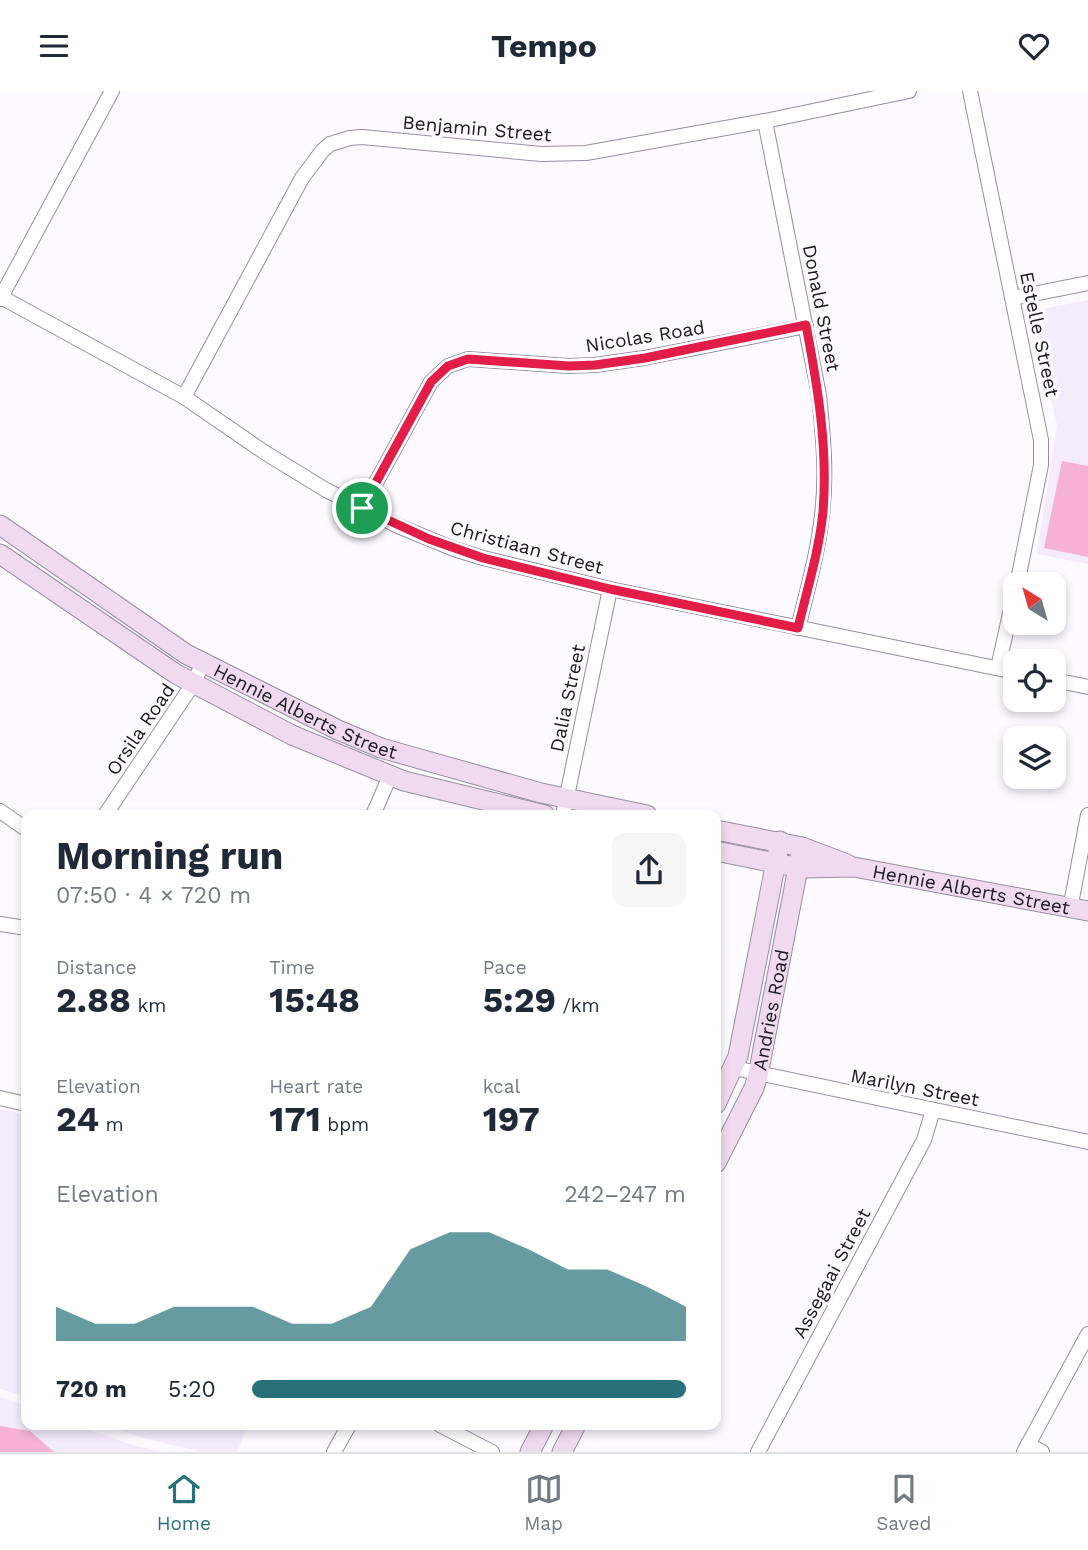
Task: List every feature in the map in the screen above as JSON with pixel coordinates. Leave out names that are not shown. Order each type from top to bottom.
[{"type":"street","points":[[1,298],[112,91]]},
{"type":"street","name":"Benjamin Street","points":[[184,397],[302,179],[317,156],[330,144],[362,137],[541,154],[586,153],[765,121],[862,95],[909,91]]},
{"type":"street","name":"Estelle Street","points":[[970,91],[1041,440],[1042,456],[1020,572]]},
{"type":"street","name":"Donald Street","points":[[765,121],[819,395],[825,483],[816,555],[798,628]]},
{"type":"street","points":[[1013,297],[1088,283]]},
{"type":"street","name":"Christiaan Street","points":[[1,298],[184,397],[309,480],[429,539],[473,555],[610,589],[1003,670]]},
{"type":"street","name":"Nicolas Road","points":[[362,508],[431,382],[440,372],[457,362],[477,358],[569,366],[595,365],[645,358],[806,325]]},
{"type":"street","name":"Hennie Alberts Street","points":[[0,525],[186,654],[338,730],[371,744],[565,807],[596,810]]},
{"type":"street","name":"Hennie Alberts Street","points":[[0,554],[193,684],[292,735],[390,776],[525,810]]},
{"type":"street","name":"Dalia Street","points":[[565,807],[610,589]]},
{"type":"street","points":[[998,669],[1005,635]]},
{"type":"street","name":"Orsila Road","points":[[108,810],[193,684],[203,663]]},
{"type":"street","points":[[1066,682],[1088,687]]},
{"type":"street","points":[[375,810],[390,776]]},
{"type":"street","points":[[0,811],[21,826]]},
{"type":"street","points":[[1079,910],[1088,815]]},
{"type":"street","name":"Hennie Alberts Street","points":[[721,831],[780,841],[854,867],[1079,910]]},
{"type":"street","name":"Andries Road","points":[[721,1094],[734,1068],[780,841]]},
{"type":"street","name":"Andries Road","points":[[721,1153],[754,1089],[758,1075],[802,847]]},
{"type":"street","name":"Hennie Alberts Street","points":[[721,852],[800,868],[854,867]]},
{"type":"street","points":[[0,924],[21,927]]},
{"type":"street","name":"Marilyn Street","points":[[734,1068],[1088,1142]]},
{"type":"street","points":[[0,1098],[21,1103]]},
{"type":"street","name":"Assegaai Street","points":[[758,1452],[924,1140],[933,1110]]},
{"type":"street","points":[[1042,1452],[1026,1448],[1088,1334]]},
{"type":"street","points":[[334,1452],[346,1430]]},
{"type":"street","points":[[450,1430],[492,1452]]},
{"type":"street","points":[[530,1452],[541,1430]]},
{"type":"street","points":[[562,1452],[573,1430]]},
{"type":"shaded area","points":[[1088,300],[1088,564],[1037,554],[1057,425],[1032,318],[1042,309]]},
{"type":"shaded area","points":[[1062,461],[1088,466],[1088,557],[1044,548]]},
{"type":"shaded area","points":[[0,1109],[21,1114],[21,1395],[0,1389]]},
{"type":"shaded area","points":[[0,1397],[21,1404],[21,1430],[90,1430],[163,1452],[0,1452]]},
{"type":"shaded area","points":[[0,1426],[30,1431],[54,1452],[0,1452]]},
{"type":"shaded area","points":[[120,1430],[246,1430],[237,1452],[202,1452]]},
{"type":"route","points":[[806,325],[819,395],[825,483],[816,555],[798,628],[610,589],[483,558],[429,539],[362,508],[431,382],[440,372],[457,362],[477,358],[569,366],[595,365],[645,358],[806,325]]}]
